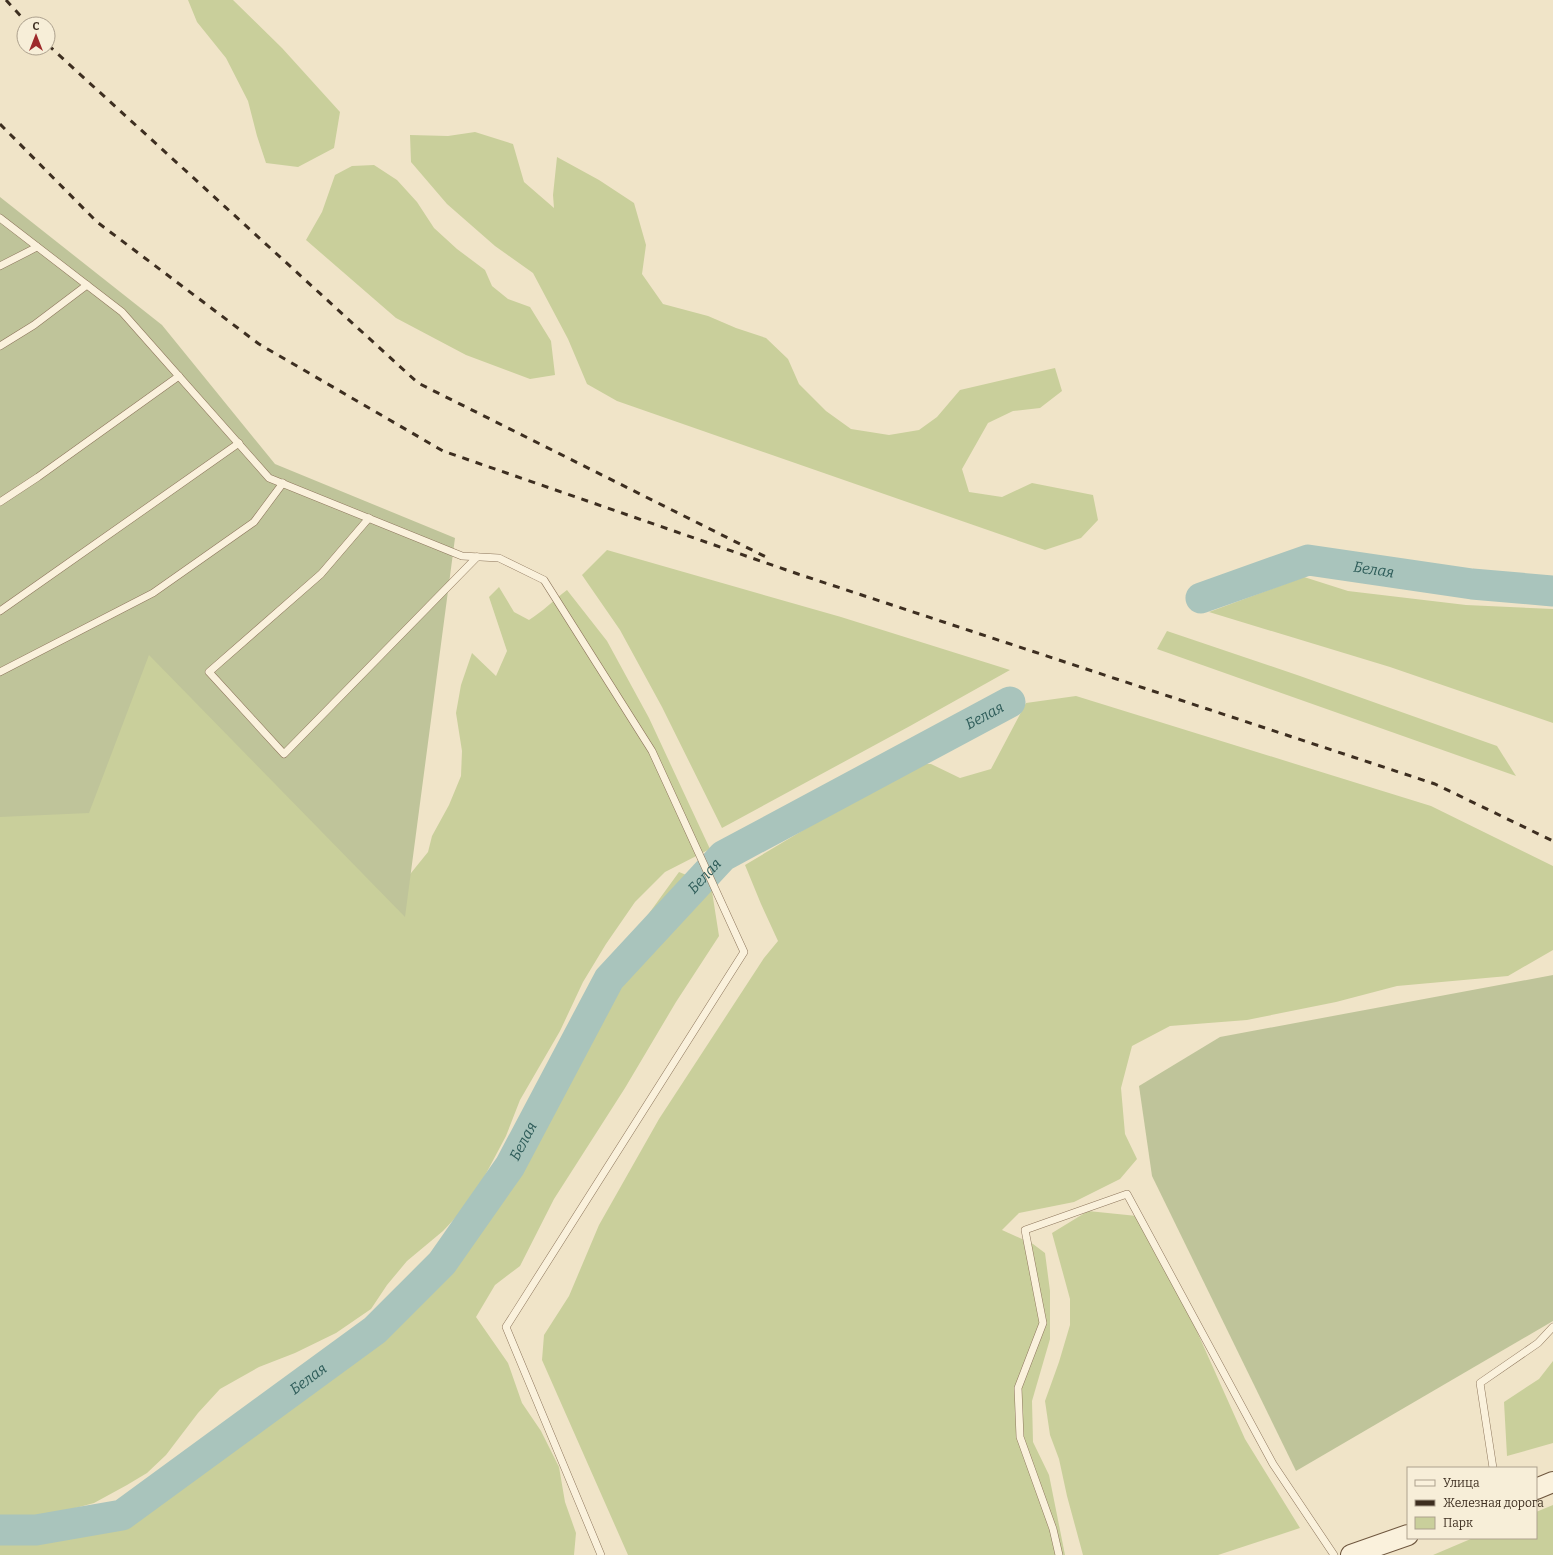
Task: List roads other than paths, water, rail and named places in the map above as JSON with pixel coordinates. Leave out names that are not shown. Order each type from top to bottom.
[{"type":"main road","points":[[1537,1489],[1553,1482]]},
{"type":"main road","points":[[1350,1555],[1407,1534]]},
{"type":"lane","points":[[0,218],[122,312],[269,478],[462,556],[499,558],[544,580],[652,751],[744,952],[506,1327],[601,1555]]},
{"type":"lane","points":[[0,266],[38,247]]},
{"type":"lane","points":[[0,346],[34,325],[87,285]]},
{"type":"lane","points":[[0,502],[38,477],[179,376]]},
{"type":"lane","points":[[0,611],[239,443]]},
{"type":"lane","points":[[0,672],[153,594],[254,522],[283,483]]},
{"type":"lane","points":[[369,518],[322,574],[209,672],[284,754],[477,557]]},
{"type":"lane","points":[[1059,1555],[1053,1529],[1020,1437],[1018,1388],[1043,1323],[1025,1230],[1127,1194],[1272,1464],[1334,1555]]},
{"type":"lane","points":[[1492,1467],[1480,1383],[1538,1343],[1553,1327]]},
{"type":"waterway","name":"Белая","points":[[1201,598],[1308,560],[1472,584],[1553,591]]},
{"type":"waterway","name":"Белая","points":[[0,1530],[36,1530],[122,1515],[375,1330],[442,1263],[510,1166],[609,979],[723,856],[1010,702]]},
{"type":"railway","points":[[6,0],[21,16]]},
{"type":"railway","points":[[56,52],[418,383],[768,558]]},
{"type":"railway","points":[[0,124],[97,222],[259,344],[443,451],[798,574],[1435,784],[1553,841]]}]
